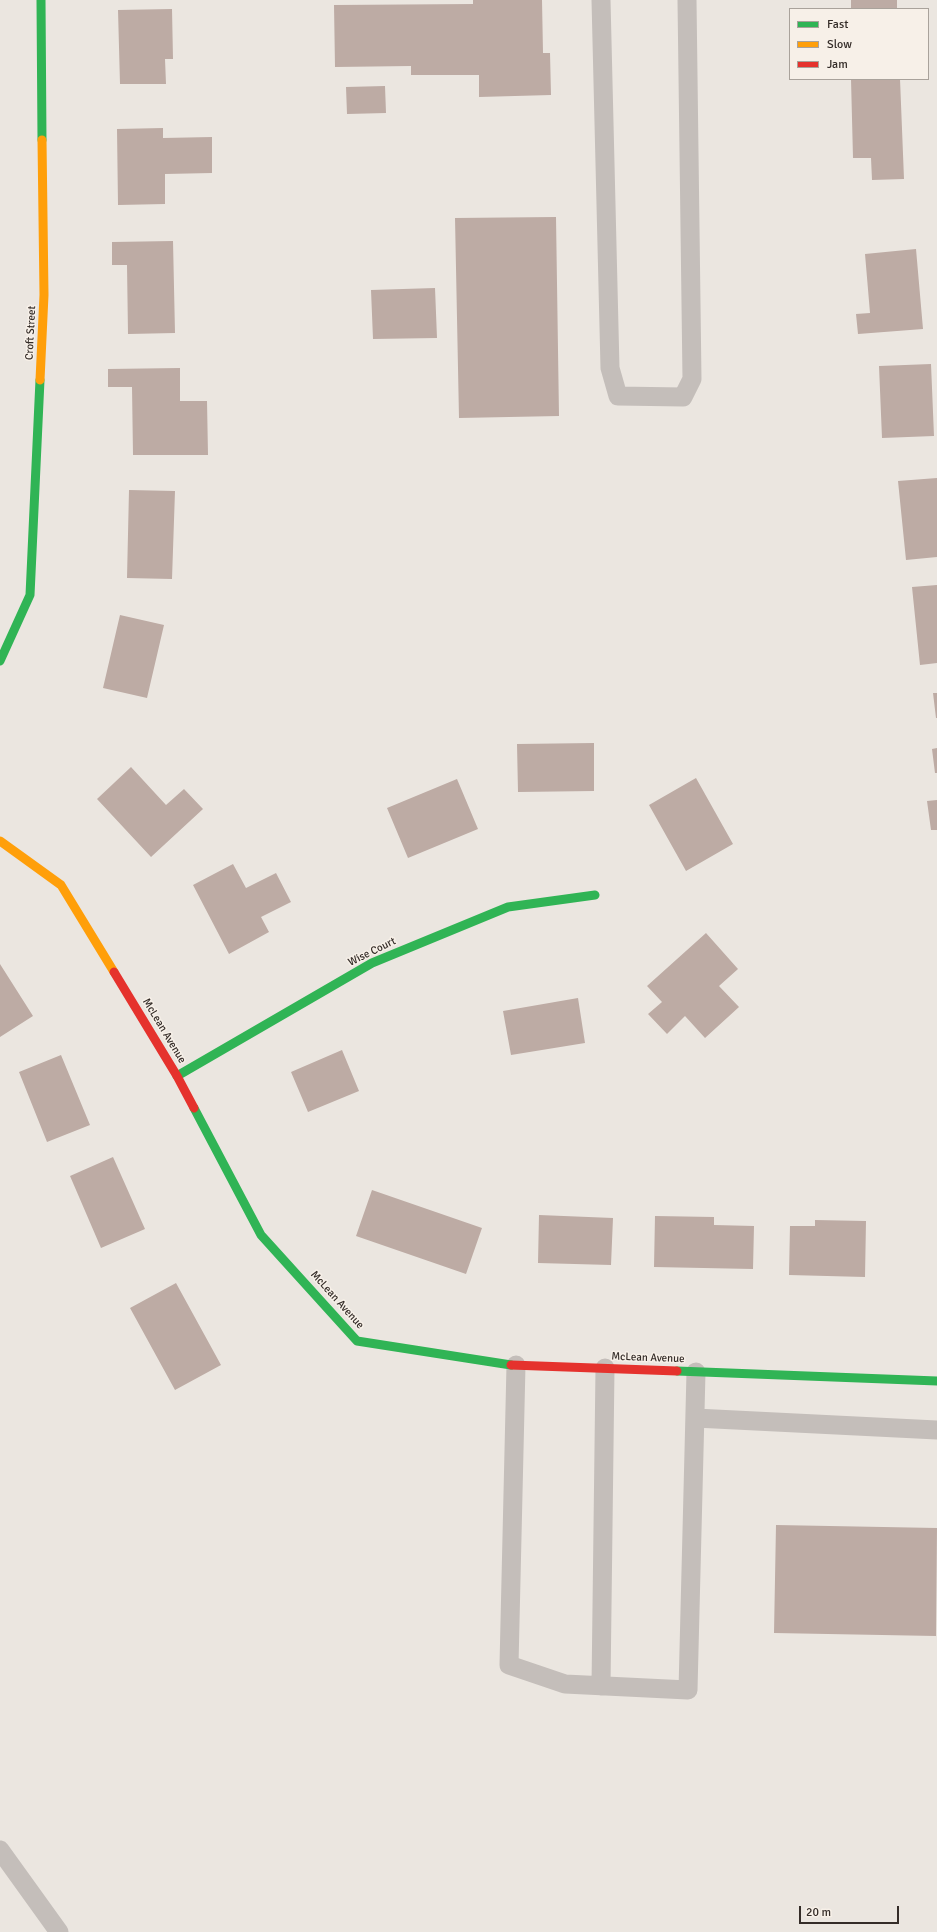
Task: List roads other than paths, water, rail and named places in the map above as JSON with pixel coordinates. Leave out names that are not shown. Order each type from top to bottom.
[{"type":"street","name":"Croft Street","points":[[0,661],[30,596],[44,295],[41,0]]},
{"type":"street","name":"McLean Avenue","points":[[0,841],[61,885],[177,1076],[261,1235],[357,1341],[516,1365],[937,1381]]},
{"type":"street","name":"Wise Court","points":[[177,1076],[372,963],[508,907],[595,894]]},
{"type":"lane","points":[[601,0],[610,368],[618,396],[683,397],[692,379],[687,0]]},
{"type":"lane","points":[[516,1365],[509,1665],[565,1684],[688,1690],[696,1372]]},
{"type":"lane","points":[[601,1686],[606,1368]]},
{"type":"lane","points":[[694,1418],[937,1430]]},
{"type":"lane","points":[[0,1850],[59,1932]]}]
